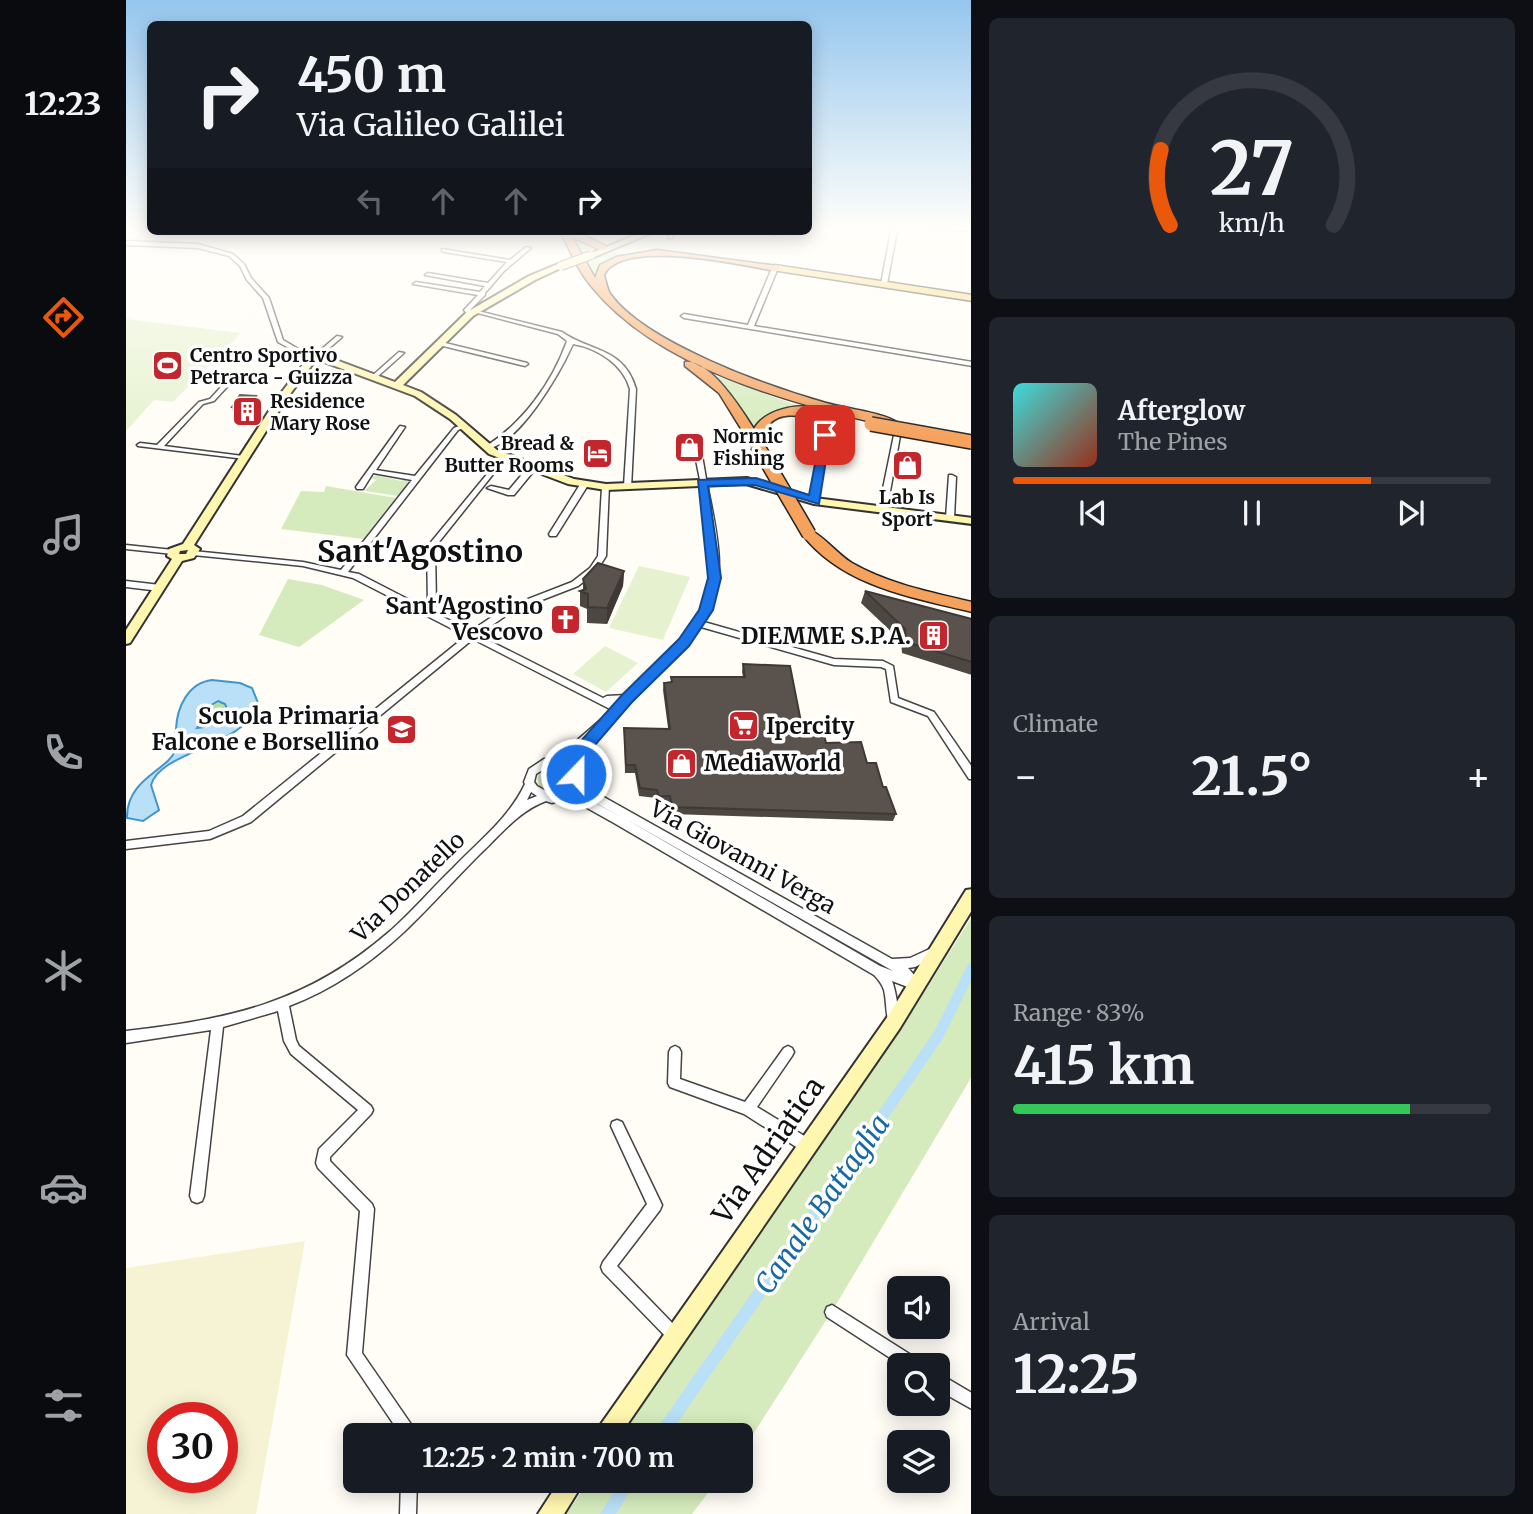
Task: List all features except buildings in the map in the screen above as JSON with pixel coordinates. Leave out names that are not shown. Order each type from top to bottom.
[{"type":"highway","points":[[599,297],[638,332],[718,384],[809,534],[832,558],[867,578],[971,607]]},
{"type":"highway","points":[[607,297],[645,328],[723,370],[869,421]]},
{"type":"highway","points":[[638,332],[687,359],[762,391],[869,421]]},
{"type":"highway","points":[[757,445],[756,431],[760,424],[788,412],[820,413],[971,440]]},
{"type":"street","points":[[265,297],[277,335],[285,346],[314,359],[398,385],[446,412],[487,448],[504,457],[584,485],[606,487],[756,482],[814,501],[971,521]]},
{"type":"street","points":[[480,297],[467,310],[560,333],[569,338],[570,342]]},
{"type":"street","points":[[398,385],[473,312],[500,297]]},
{"type":"street","points":[[751,326],[763,297]]},
{"type":"street","points":[[684,316],[971,364]]},
{"type":"street","points":[[190,550],[243,458],[314,359],[339,337]]},
{"type":"street","points":[[487,448],[505,437],[540,397],[570,342]]},
{"type":"street","points":[[570,342],[587,345],[620,366],[631,380],[633,389],[628,486]]},
{"type":"street","points":[[441,344],[525,364]]},
{"type":"street","points":[[374,377],[401,353]]},
{"type":"street","points":[[158,448],[201,403],[212,400],[234,376]]},
{"type":"street","points":[[344,572],[456,429],[464,426]]},
{"type":"street","points":[[360,487],[402,427]]},
{"type":"street","points":[[883,508],[897,435],[904,429]]},
{"type":"street","points":[[814,501],[825,435]]},
{"type":"street","name":"Via Donatello","points":[[507,819],[530,784],[530,777],[536,768],[569,754],[614,712],[699,624],[712,596],[714,578],[695,437]]},
{"type":"street","points":[[140,446],[243,458]]},
{"type":"street","points":[[427,611],[432,605],[431,547],[504,457]]},
{"type":"street","points":[[491,488],[511,493],[533,467]]},
{"type":"street","points":[[371,471],[417,479]]},
{"type":"street","points":[[950,518],[953,477]]},
{"type":"street","points":[[553,534],[584,485]]},
{"type":"street","points":[[126,845],[210,835],[247,819],[473,634],[508,610],[568,587],[593,570],[602,556],[606,487]]},
{"type":"street","points":[[126,547],[176,555],[190,550],[344,572],[605,702],[614,712]]},
{"type":"street","points":[[126,640],[160,588],[176,555]]},
{"type":"street","points":[[126,584],[160,588]]},
{"type":"street","points":[[699,624],[834,662],[883,664],[890,668],[894,701],[931,715],[971,776]]},
{"type":"street","points":[[605,702],[627,698]]},
{"type":"street","points":[[605,702],[614,712]]},
{"type":"street","name":"Via Donatello","points":[[573,769],[577,756],[606,726],[614,712]]},
{"type":"street","points":[[554,762],[573,769],[578,782],[573,792],[562,797]]},
{"type":"street","name":"Via Giovanni Verga","points":[[578,782],[589,794],[891,964],[912,978],[918,986]]},
{"type":"street","points":[[530,784],[545,797]]},
{"type":"street","name":"Via Donatello","points":[[126,1037],[218,1026],[284,1004],[326,984],[383,944],[507,819],[531,802],[545,797],[562,797]]},
{"type":"street","name":"Via Giovanni Verga","points":[[562,797],[582,801],[618,820],[876,970],[918,986]]},
{"type":"street","name":"Via Adriatica","points":[[616,1423],[677,1338],[806,1145],[894,1022],[941,949],[971,895]]},
{"type":"street","points":[[891,964],[911,963],[941,949]]},
{"type":"street","points":[[876,970],[892,992],[890,1012],[894,1022]]},
{"type":"street","points":[[284,1004],[290,1041],[295,1050],[367,1110],[324,1154],[323,1163],[367,1209],[354,1355],[402,1423]]},
{"type":"street","points":[[197,1196],[218,1026]]},
{"type":"street","points":[[675,1052],[674,1083],[748,1109],[806,1145]]},
{"type":"street","points":[[748,1109],[788,1052]]},
{"type":"street","points":[[617,1126],[655,1205],[608,1267],[677,1338]]},
{"type":"street","points":[[832,1312],[895,1353]]},
{"type":"street","points":[[950,1389],[971,1402]]},
{"type":"street","points":[[408,1514],[409,1493]]},
{"type":"street","points":[[550,1514],[565,1493]]},
{"type":"shaded area","points":[[305,1241],[256,1514],[126,1514],[126,1268]]},
{"type":"green space","name":"Centro Sportivo Petrarca - Guizza","points":[[126,319],[241,333],[173,402],[154,400],[126,431]]},
{"type":"green space","points":[[719,377],[809,410],[788,411],[755,431],[713,378]]},
{"type":"green space","points":[[376,475],[409,482],[398,496],[364,491],[376,480],[371,478]]},
{"type":"green space","points":[[326,486],[396,498],[364,539],[281,529],[301,491],[324,492]]},
{"type":"green space","points":[[639,566],[690,577],[663,640],[609,628]]},
{"type":"green space","points":[[288,579],[322,585],[364,600],[299,647],[259,635]]},
{"type":"green space","points":[[605,646],[638,663],[606,692],[573,674]]},
{"type":"green space","points":[[218,700],[225,704],[229,711],[204,727],[197,728],[208,707]]},
{"type":"green space","points":[[553,765],[559,766],[567,774],[567,786],[559,794],[553,795],[547,794],[539,786],[538,780],[539,774],[547,766]]},
{"type":"green space","points":[[971,918],[971,1078],[834,1308],[753,1434],[753,1423],[630,1423],[902,1028]]},
{"type":"green space","points":[[581,1493],[708,1493],[692,1514],[566,1514]]},
{"type":"water","points":[[212,680],[240,683],[252,688],[258,703],[251,717],[222,739],[171,763],[158,773],[151,785],[159,810],[143,821],[127,818],[128,805],[133,794],[175,751],[177,721],[185,697],[204,682]],"holes":[[[218,701],[225,704],[228,711],[204,727],[197,728],[208,707]]]},
{"type":"waterway","name":"Canale Battaglia","points":[[669,1423],[938,1036],[971,969]]},
{"type":"waterway","name":"Canale Battaglia","points":[[607,1514],[621,1493]]},
{"type":"place","name":"Centro Sportivo Petrarca - Guizza","points":[[167,366]]},
{"type":"place","name":"Residence Mary Rose","points":[[247,412]]},
{"type":"place","name":"Normic Fishing","points":[[690,447]]},
{"type":"place","name":"Bread & Butter Rooms","points":[[597,454]]},
{"type":"place","name":"Lab Is Sport","points":[[907,466]]},
{"type":"place","name":"Sant'Agostino Vescovo","points":[[566,619]]},
{"type":"place","name":"DIEMME S.P.A.","points":[[934,636]]},
{"type":"place","name":"Ipercity","points":[[743,726]]},
{"type":"place","name":"Scuola Primaria Falcone e Borsellino","points":[[402,729]]},
{"type":"place","name":"MediaWorld","points":[[681,763]]},
{"type":"district","name":"Sant'Agostino","points":[[420,552]]},
{"type":"route","points":[[576,774],[573,763],[577,756],[606,726],[627,698],[684,643],[706,610],[712,596],[714,578],[713,552],[702,483],[756,482],[814,501],[825,435]]}]
